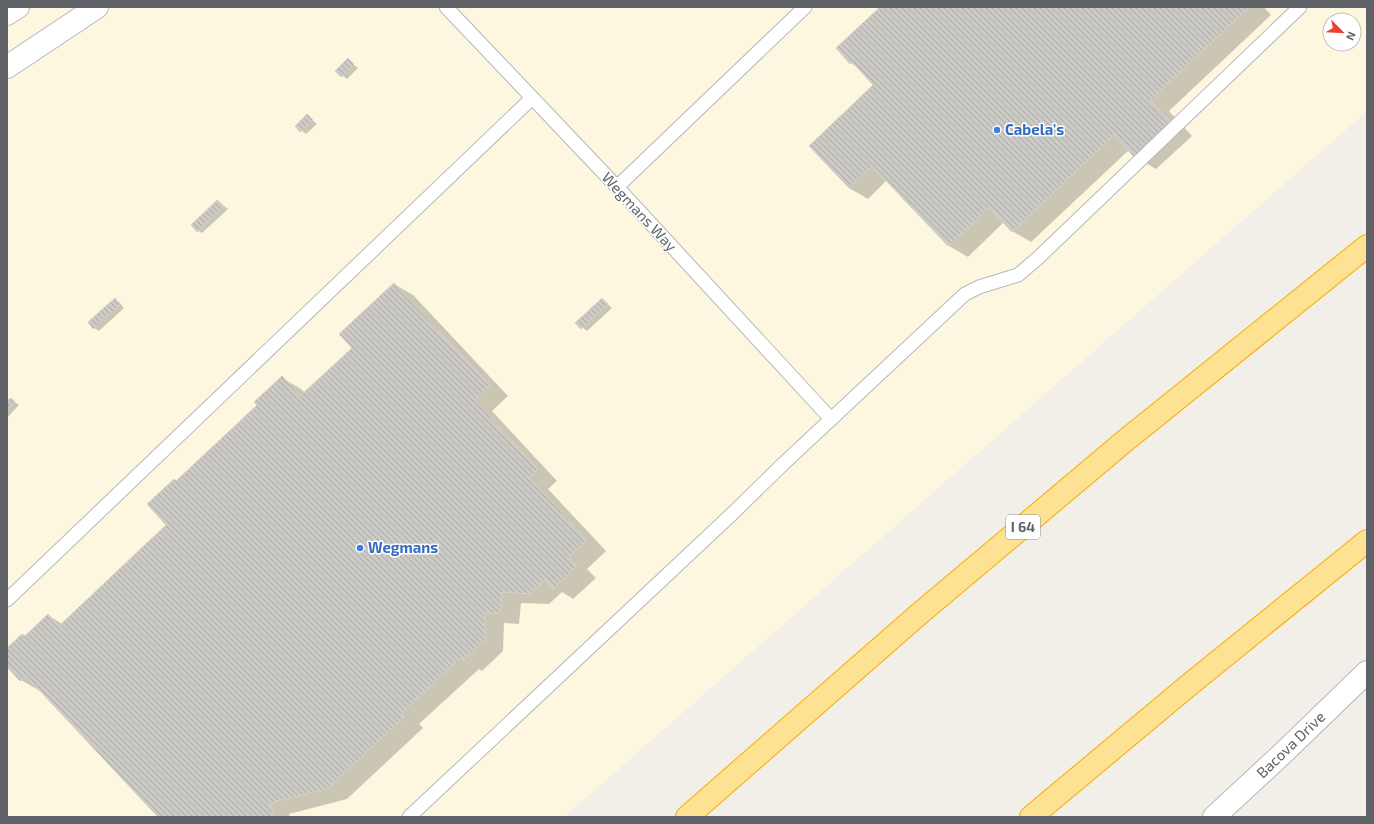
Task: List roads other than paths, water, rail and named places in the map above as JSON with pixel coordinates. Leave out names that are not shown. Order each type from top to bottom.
[{"type":"highway","name":"I 64","points":[[687,817],[918,615],[1126,440],[1367,246]]},
{"type":"highway","points":[[1031,817],[1190,684],[1367,541]]},
{"type":"street","points":[[7,14],[18,7]]},
{"type":"street","points":[[7,67],[97,7]]},
{"type":"street","name":"Bacova Drive","points":[[1214,817],[1367,672]]},
{"type":"lane","name":"Wegmans Way","points":[[446,7],[617,187],[831,419]]},
{"type":"lane","points":[[617,187],[805,7]]},
{"type":"lane","points":[[409,817],[965,294],[979,287],[1018,276],[1296,8]]},
{"type":"lane","points":[[7,600],[532,98]]},
{"type":"place","name":"Cabela's","points":[[997,130]]},
{"type":"place","name":"Wegmans","points":[[360,548]]}]
